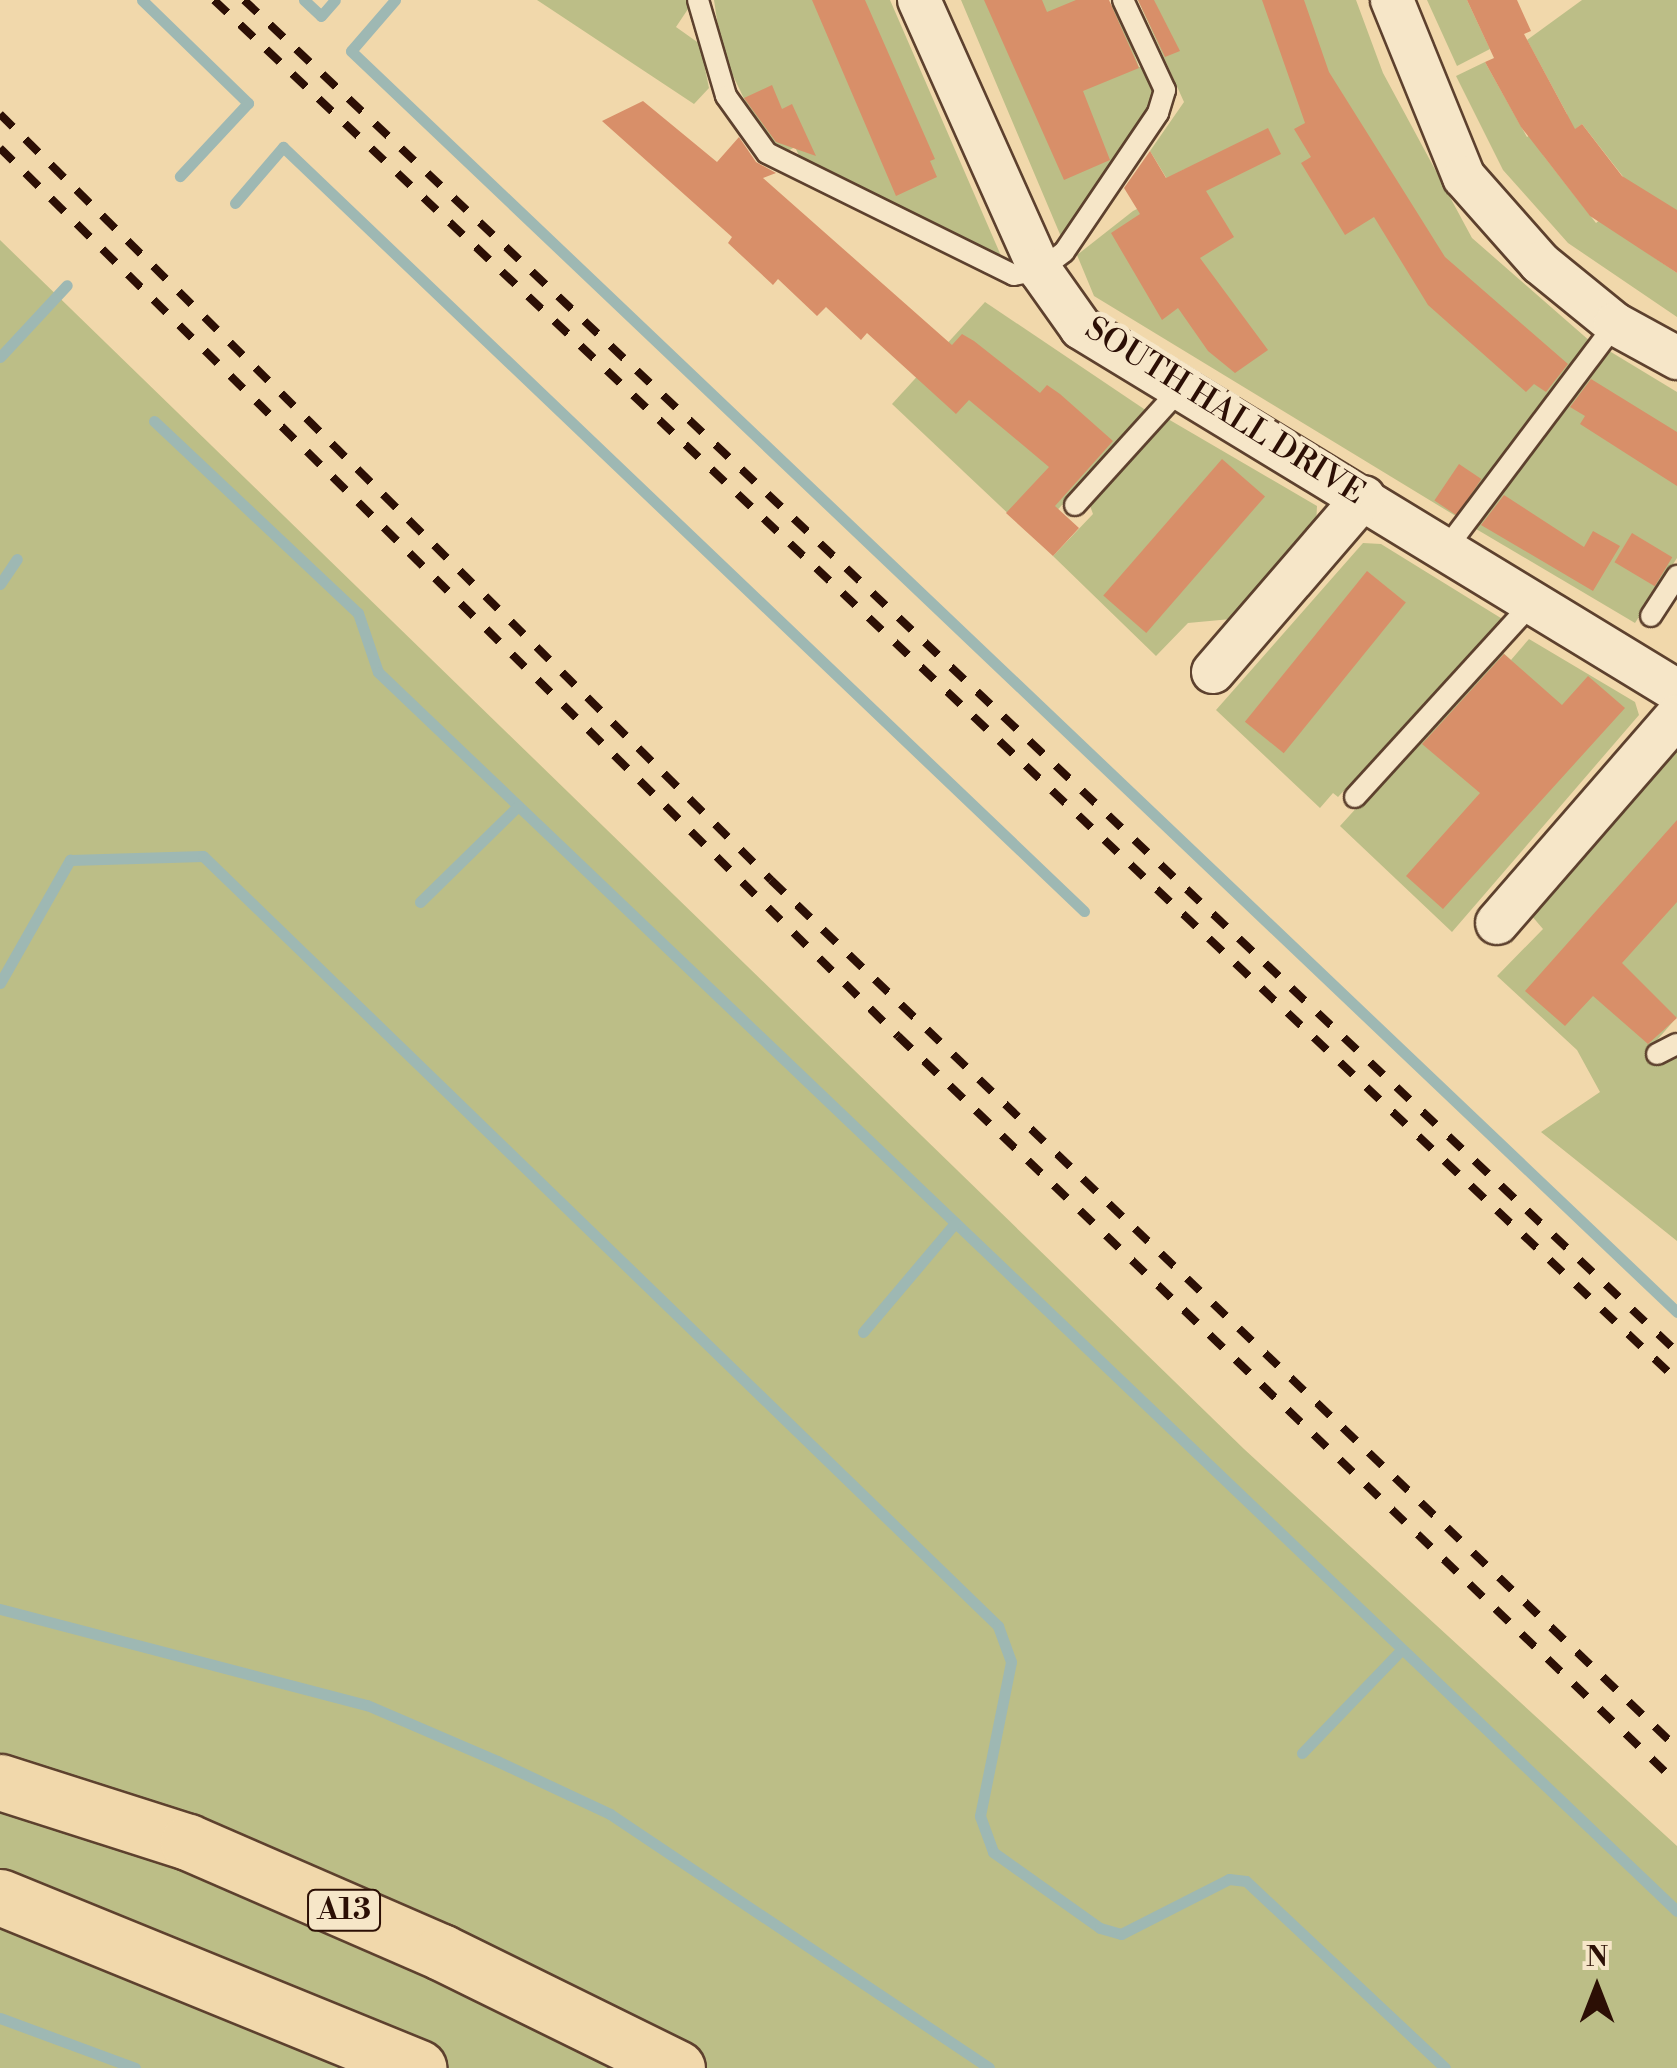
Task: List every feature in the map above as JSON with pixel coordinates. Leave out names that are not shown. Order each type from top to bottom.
[{"type":"highway","name":"A13","points":[[0,1782],[188,1842],[441,1952],[676,2068]]},
{"type":"highway","points":[[0,1897],[418,2068]]},
{"type":"street","name":"SOUTH HALL DRIVE","points":[[919,0],[1040,270],[1081,328],[1448,546],[1677,691]]},
{"type":"street","points":[[1392,0],[1464,177],[1540,262],[1615,324],[1677,358]]},
{"type":"street","points":[[1213,672],[1364,497]]},
{"type":"street","points":[[1497,923],[1677,716]]},
{"type":"lane","points":[[698,0],[726,96],[767,153],[1014,275],[1040,270],[1064,252],[1158,113],[1165,90],[1123,0]]},
{"type":"lane","points":[[1448,546],[1615,324]]},
{"type":"lane","points":[[1075,505],[1180,388]]},
{"type":"lane","points":[[1652,616],[1677,576]]},
{"type":"lane","points":[[1355,796],[1535,600]]},
{"type":"lane","points":[[1658,1054],[1677,1044]]},
{"type":"green space","points":[[537,0],[694,0],[676,27],[700,44],[709,88],[694,104]]},
{"type":"green space","points":[[714,0],[890,0],[1002,258],[802,162],[795,147],[784,153],[764,140],[722,53]]},
{"type":"green space","points":[[961,0],[1106,0],[1118,12],[1139,67],[1145,66],[1156,100],[1062,239]]},
{"type":"green space","points":[[1138,0],[1356,0],[1383,73],[1472,238],[1591,342],[1459,518],[1094,296],[1077,255],[1133,211],[1191,182],[1185,169],[1167,179],[1150,151],[1184,102]]},
{"type":"green space","points":[[1427,0],[1467,0],[1490,49],[1457,66]]},
{"type":"green space","points":[[1582,0],[1677,0],[1677,211],[1646,252],[1677,273],[1677,317],[1568,243],[1503,170],[1456,76],[1485,62],[1527,137],[1567,114],[1527,40]],"holes":[[[1582,124],[1635,192],[1596,223],[1543,155]]]},
{"type":"green space","points":[[0,240],[1244,1449],[1677,1846],[1677,2068],[0,2068]]},
{"type":"green space","points":[[985,302],[1147,411],[1033,537],[892,404]]},
{"type":"green space","points":[[1606,349],[1677,392],[1677,558],[1635,623],[1471,526]]},
{"type":"green space","points":[[1168,419],[1317,506],[1316,526],[1231,619],[1188,623],[1156,656],[1053,556],[1093,514],[1089,503]]},
{"type":"green space","points":[[1363,543],[1381,544],[1504,620],[1338,797],[1333,793],[1320,808],[1216,710]]},
{"type":"green space","points":[[1529,639],[1635,702],[1639,715],[1452,932],[1340,826],[1500,650],[1511,660]]},
{"type":"green space","points":[[1677,751],[1677,1017],[1645,1054],[1657,1065],[1677,1054],[1677,1241],[1541,1132],[1600,1092],[1577,1050],[1497,976],[1543,929],[1531,915]]},
{"type":"building","points":[[812,0],[865,0],[935,159],[930,161],[937,177],[896,196]]},
{"type":"building","points":[[984,0],[1042,0],[1047,12],[1076,0],[1109,0],[1139,68],[1083,91],[1110,160],[1064,180]]},
{"type":"building","points":[[1138,0],[1154,0],[1180,51],[1165,57]]},
{"type":"building","points":[[1262,0],[1304,0],[1329,72],[1445,257],[1568,364],[1546,392],[1534,384],[1526,392],[1428,305],[1374,217],[1345,235],[1301,163],[1311,157],[1294,129],[1305,123]]},
{"type":"building","points":[[1467,0],[1517,0],[1531,31],[1524,34],[1575,129],[1582,124],[1622,176],[1677,210],[1677,273],[1590,216],[1521,127],[1485,62],[1494,58]]},
{"type":"building","points":[[772,85],[782,109],[792,104],[816,156],[776,142],[744,98]]},
{"type":"building","points":[[643,101],[717,162],[739,137],[756,162],[776,173],[763,178],[952,345],[962,334],[974,341],[1040,393],[1047,385],[1060,394],[1113,441],[1055,506],[1079,528],[1053,556],[1006,513],[1049,467],[969,400],[956,414],[867,333],[861,340],[826,307],[817,316],[778,279],[773,285],[728,243],[732,237],[602,121]]},
{"type":"building","points":[[1268,128],[1281,154],[1206,191],[1234,237],[1200,258],[1268,350],[1235,373],[1208,351],[1178,308],[1162,320],[1111,233],[1140,214],[1124,188],[1150,151],[1166,178]]},
{"type":"building","points":[[1591,379],[1677,432],[1677,486],[1580,424],[1585,416],[1570,407]]},
{"type":"building","points":[[1222,459],[1265,496],[1146,633],[1103,596]]},
{"type":"building","points":[[1459,464],[1481,479],[1457,516],[1434,500]]},
{"type":"building","points":[[1504,495],[1584,547],[1593,531],[1620,546],[1593,591],[1481,525]]},
{"type":"building","points":[[1632,533],[1672,557],[1655,586],[1614,562]]},
{"type":"building","points":[[1367,571],[1406,602],[1284,753],[1245,722]]},
{"type":"building","points":[[1504,654],[1562,705],[1588,676],[1625,708],[1443,909],[1406,876],[1480,793],[1422,744]]},
{"type":"building","points":[[1677,820],[1677,902],[1622,963],[1677,1018],[1648,1044],[1593,996],[1565,1026],[1525,991]]},
{"type":"waterway","points":[[142,0],[248,103],[180,176]]},
{"type":"waterway","points":[[304,0],[321,16],[335,0]]},
{"type":"waterway","points":[[395,0],[351,51],[1677,1312]]},
{"type":"waterway","points":[[235,203],[283,147],[1084,911]]},
{"type":"waterway","points":[[0,357],[67,285]]},
{"type":"waterway","points":[[154,421],[358,613],[378,672],[1677,1911]]},
{"type":"waterway","points":[[0,584],[17,559]]},
{"type":"waterway","points":[[420,902],[518,806]]},
{"type":"waterway","points":[[0,983],[70,860],[203,856],[998,1626],[1011,1662],[980,1816],[993,1852],[1100,1928],[1121,1934],[1229,1879],[1246,1881],[1445,2068]]},
{"type":"waterway","points":[[863,1332],[955,1223]]},
{"type":"waterway","points":[[0,1609],[367,1705],[497,1761],[610,1814],[989,2068]]},
{"type":"waterway","points":[[1302,1753],[1402,1649]]},
{"type":"waterway","points":[[0,2018],[135,2068]]},
{"type":"railway","points":[[214,0],[1677,1380]]},
{"type":"railway","points":[[244,0],[1677,1352]]},
{"type":"railway","points":[[0,114],[771,880],[1677,1748]]},
{"type":"railway","points":[[0,148],[898,1036],[1677,1783]]}]
